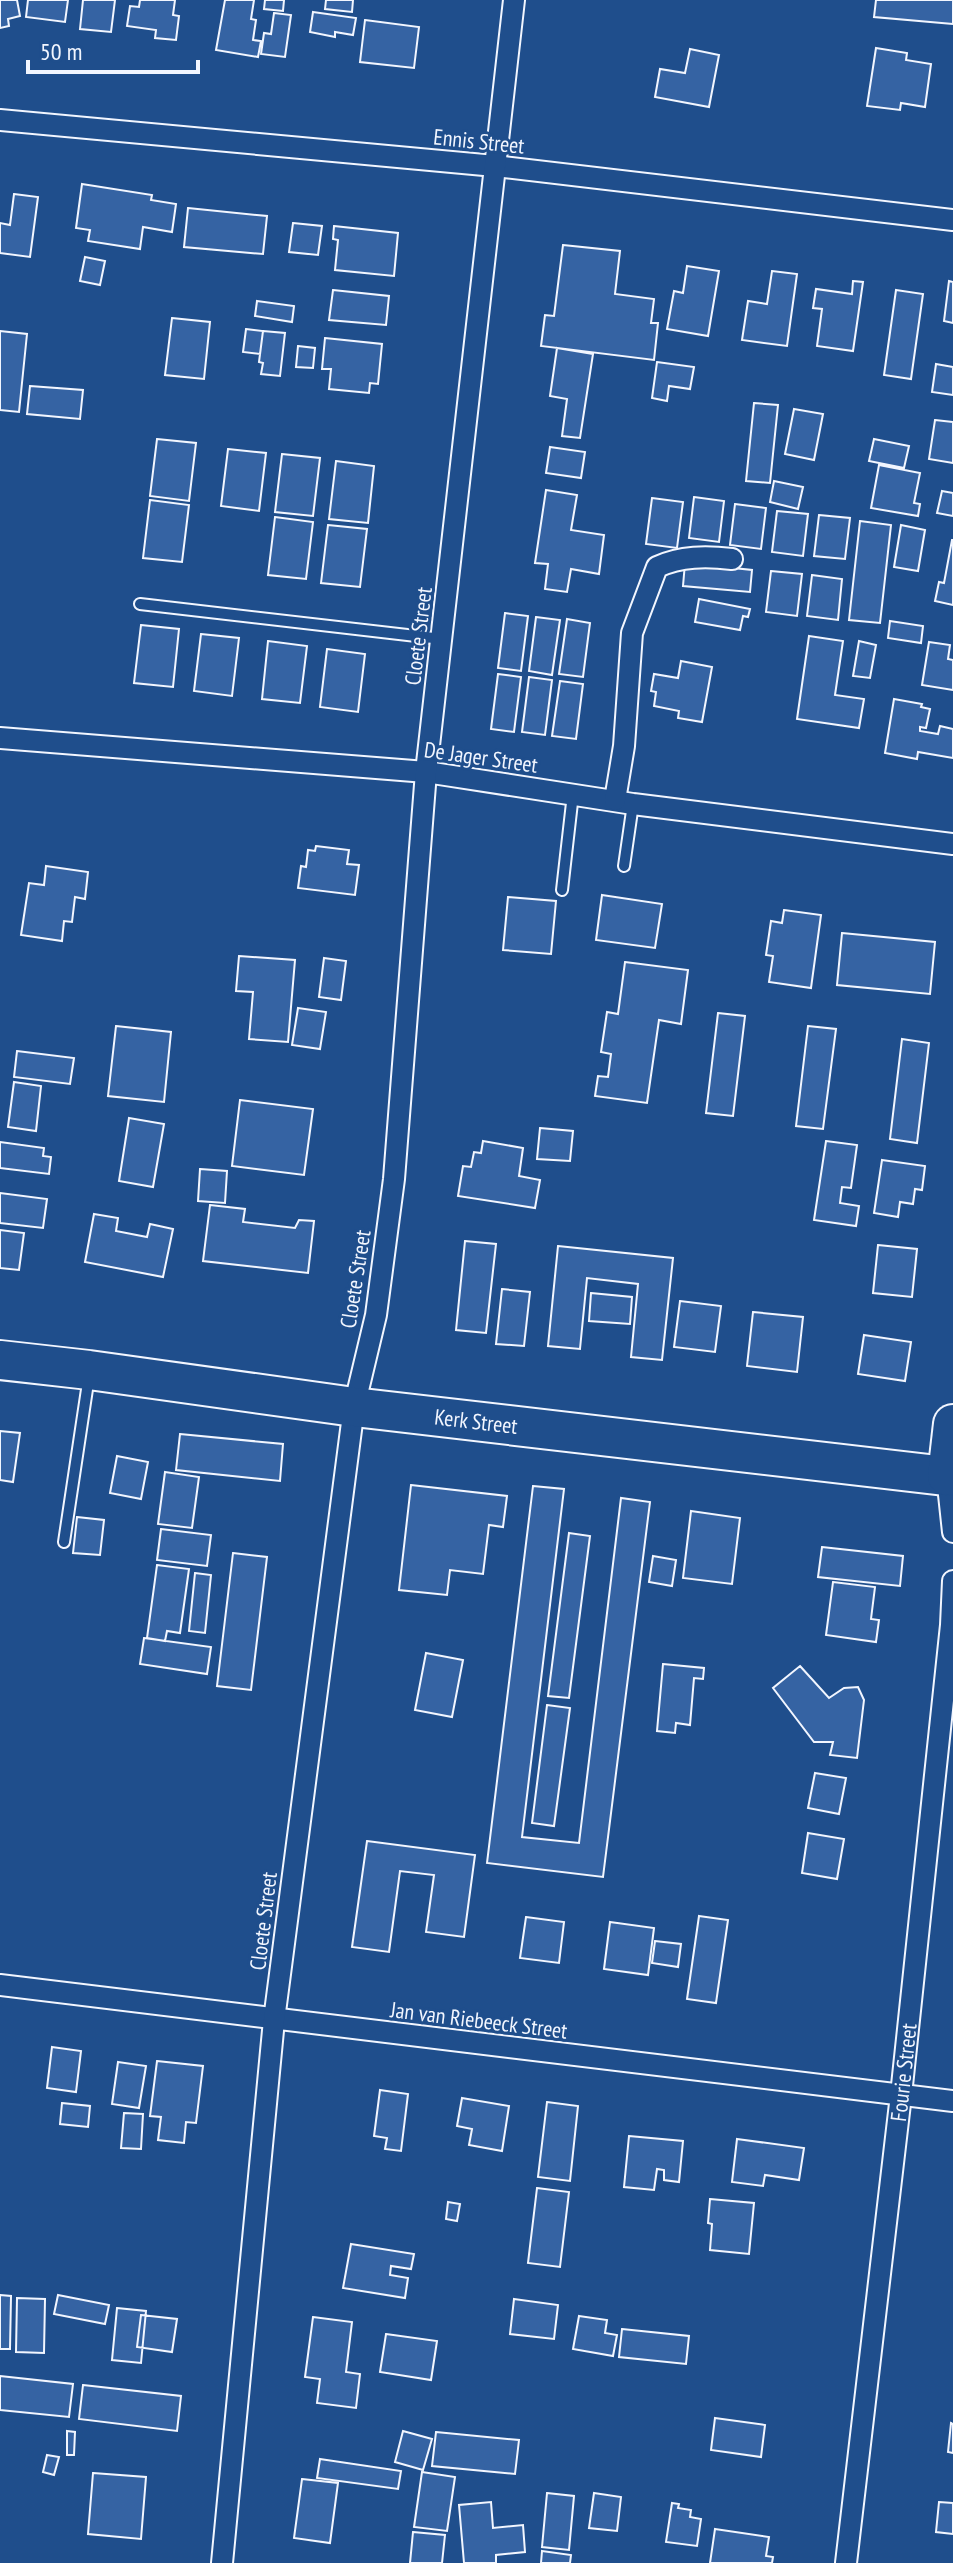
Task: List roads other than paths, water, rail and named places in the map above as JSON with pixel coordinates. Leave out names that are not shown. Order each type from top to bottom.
[{"type":"highway","name":"Kerk Street","points":[[0,1360],[354,1407],[950,1476]]},
{"type":"highway","points":[[950,1476],[953,1424]]},
{"type":"street","name":"Cloete Street","points":[[222,2563],[274,2020],[354,1407],[376,1315],[394,1179],[426,772],[514,0]]},
{"type":"street","name":"Ennis Street","points":[[0,120],[495,166],[953,220]]},
{"type":"street","points":[[624,802],[624,746],[632,633],[657,567],[671,560],[732,559]]},
{"type":"street","name":"De Jager Street","points":[[0,738],[426,772],[624,802],[953,844]]},
{"type":"street","points":[[950,1476],[953,1532]]},
{"type":"street","name":"Fourie Street","points":[[846,2563],[901,2095],[952,1625],[953,1581]]},
{"type":"street","name":"Jan van Riebeeck Street","points":[[0,1985],[953,2101]]},
{"type":"lane","points":[[140,604],[442,639]]},
{"type":"lane","points":[[562,890],[573,794]]},
{"type":"lane","points":[[624,802],[624,866]]},
{"type":"lane","points":[[64,1542],[89,1370]]}]
